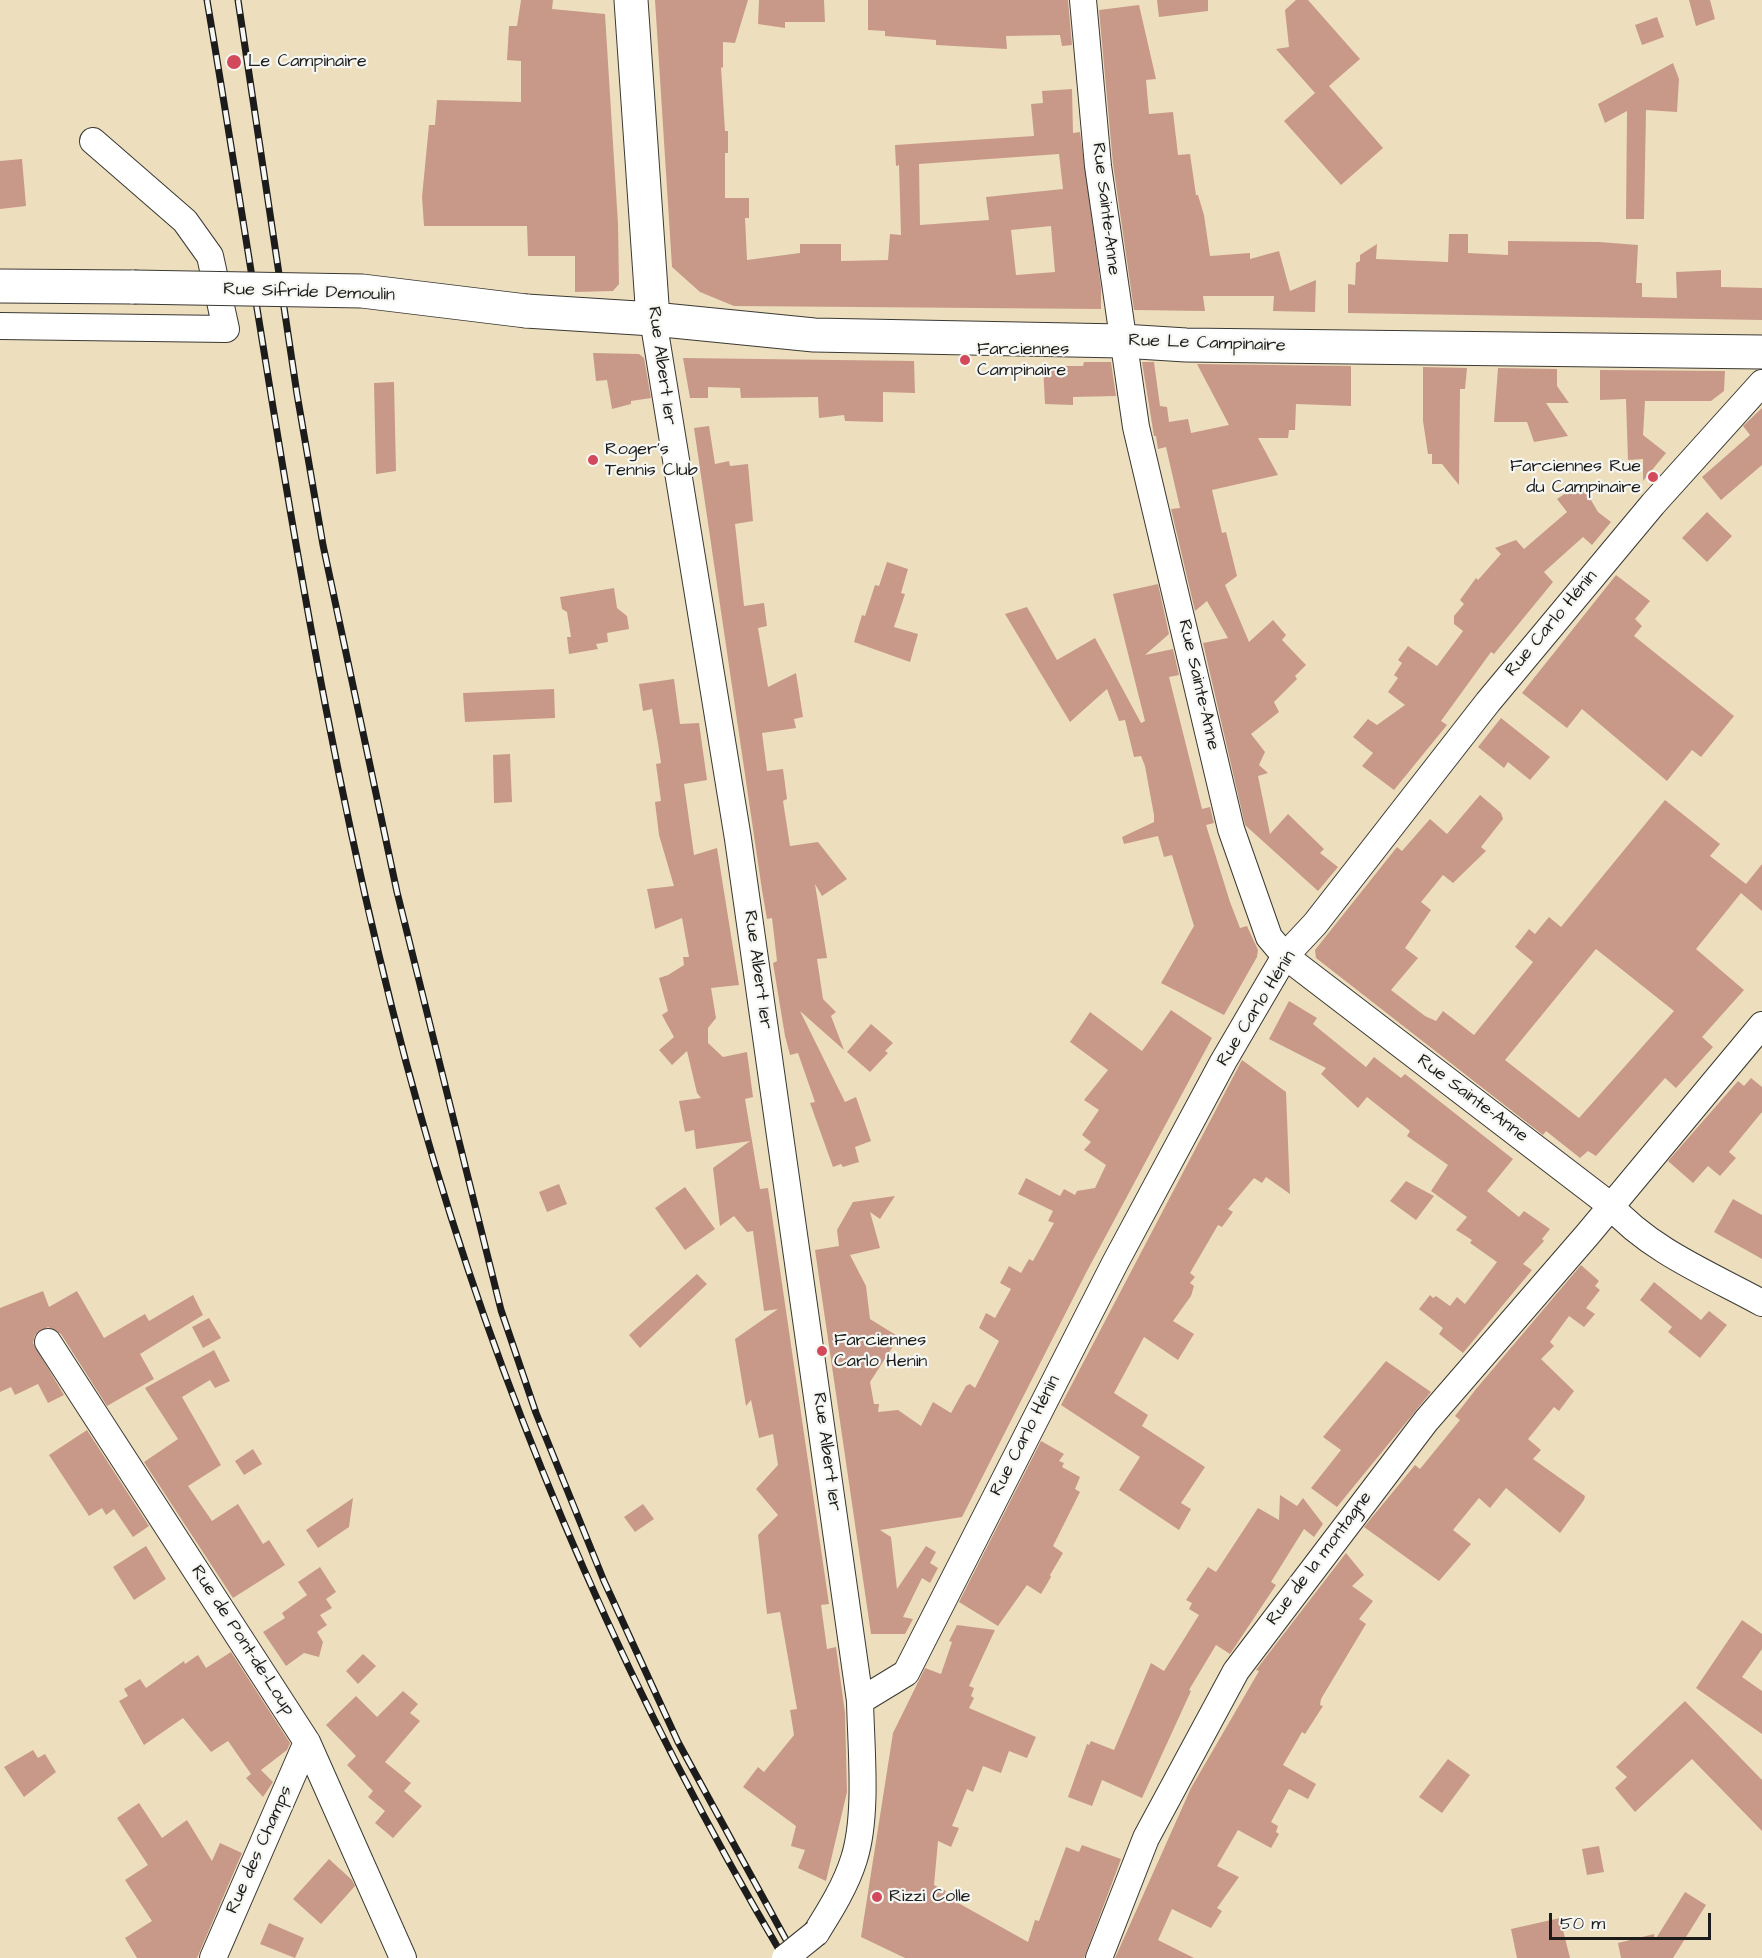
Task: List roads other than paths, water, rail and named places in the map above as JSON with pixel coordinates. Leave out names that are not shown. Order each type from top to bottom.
[{"type":"main road","name":"Rue Albert 1er","points":[[631,0],[652,319]]},
{"type":"main road","name":"Rue Sifride Demoulin","points":[[0,286],[362,291],[526,311],[652,319]]},
{"type":"main road","name":"Rue Le Campinaire","points":[[652,319],[813,335],[1122,341],[1186,345],[1762,352]]},
{"type":"street","name":"Rue Sainte-Anne","points":[[1083,0],[1098,166],[1136,427],[1232,828],[1269,937],[1285,956],[1610,1205],[1628,1225],[1673,1254],[1762,1303]]},
{"type":"street","points":[[0,326],[226,329],[210,256],[204,247],[185,221],[93,141]]},
{"type":"street","name":"Rue Albert 1er","points":[[652,319],[740,851],[860,1701],[861,1806],[855,1857],[836,1901],[816,1933],[785,1958]]},
{"type":"street","name":"Rue Carlo Hénin","points":[[860,1701],[906,1672],[1115,1263],[1223,1062],[1285,956],[1315,924],[1488,702],[1608,558],[1762,383]]},
{"type":"street","name":"Rue de la montagne","points":[[1099,1958],[1146,1838],[1236,1671],[1426,1421],[1581,1243],[1610,1205],[1762,1025]]},
{"type":"street","name":"Rue de Pont-de-Loup","points":[[48,1342],[307,1742],[403,1958]]},
{"type":"street","name":"Rue des Champs","points":[[213,1958],[307,1742]]},
{"type":"railway","points":[[207,0],[278,440],[331,732],[361,878],[395,1022],[435,1165],[504,1371],[543,1472],[586,1572],[679,1768],[784,1958]]},
{"type":"railway","points":[[238,0],[297,394],[323,545],[397,892],[501,1310],[536,1413],[604,1581],[678,1742],[796,1958]]},
{"type":"place","name":"Le Campinaire","points":[[234,62]]},
{"type":"place","name":"Farciennes Campinaire","points":[[965,360]]},
{"type":"place","name":"Roger's Tennis Club","points":[[593,460]]},
{"type":"place","name":"Farciennes Rue du Campinaire","points":[[1653,477]]},
{"type":"place","name":"Farciennes Carlo Henin","points":[[822,1351]]},
{"type":"place","name":"Rizzi Colle","points":[[877,1897]]}]
